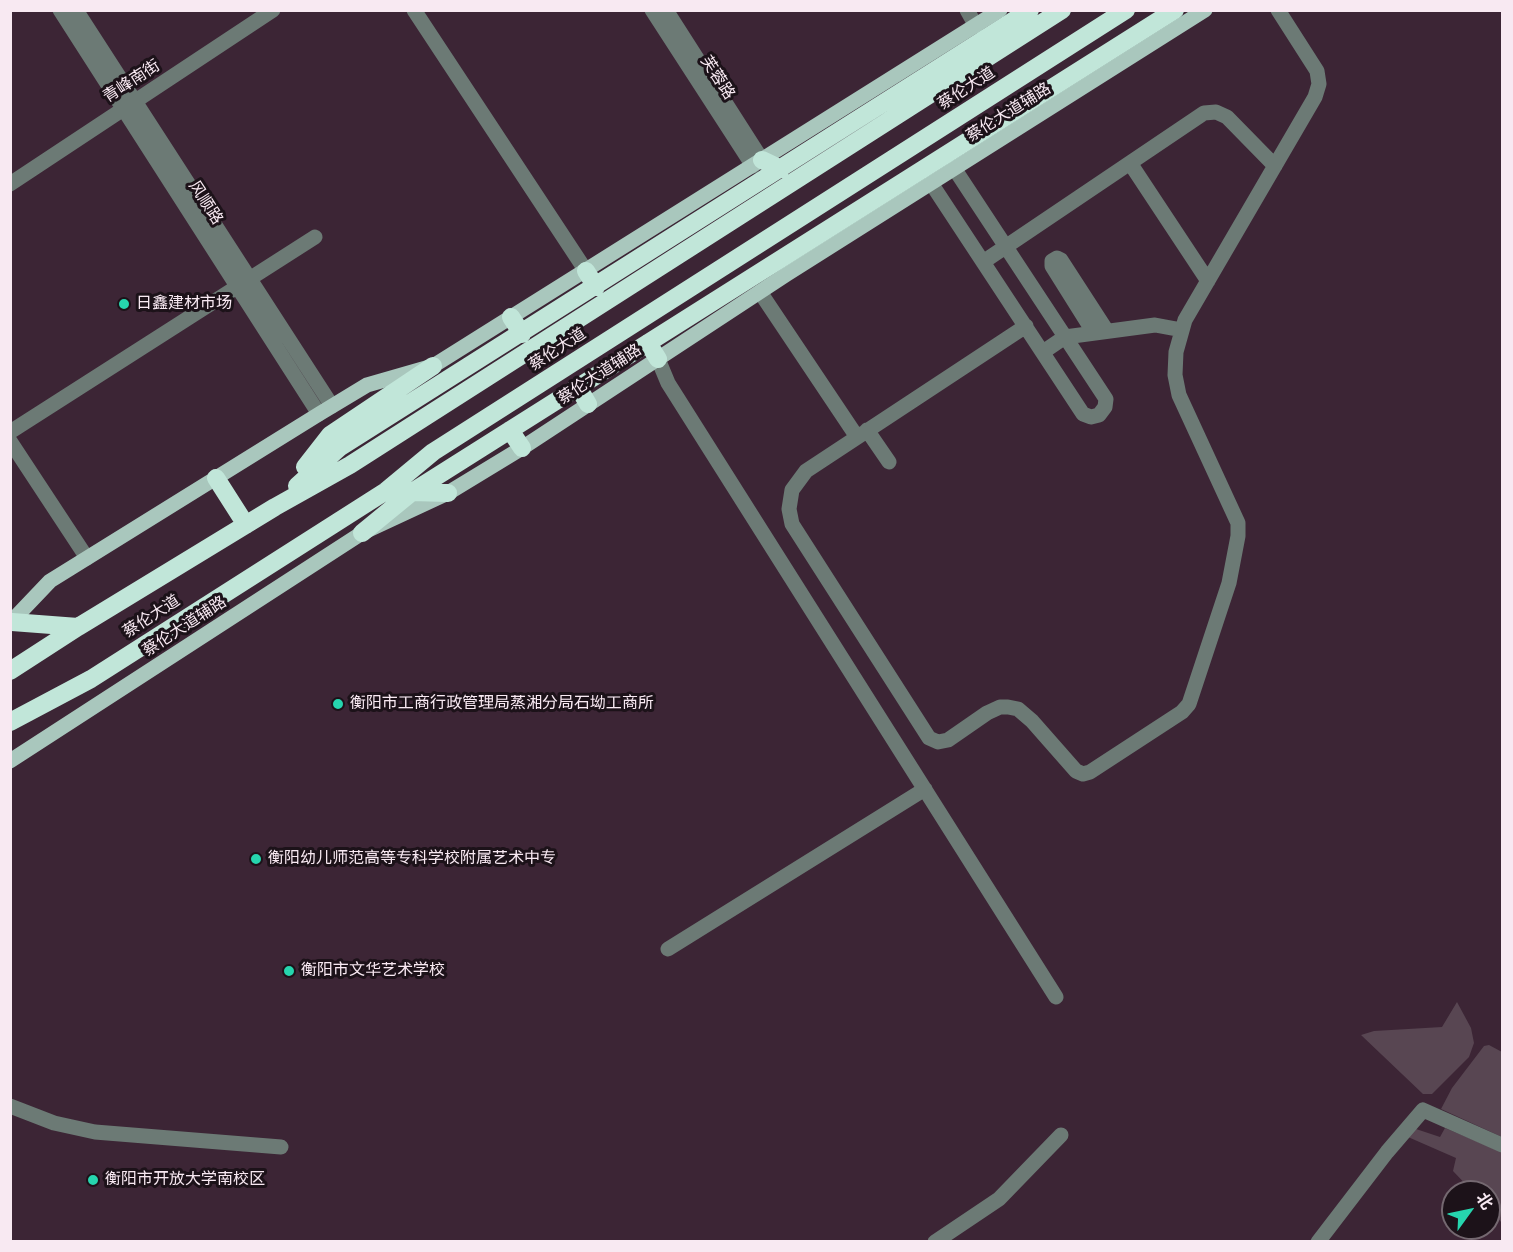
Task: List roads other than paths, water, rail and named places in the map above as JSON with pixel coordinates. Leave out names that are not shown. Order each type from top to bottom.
[{"type":"highway","points":[[275,507],[339,448],[782,169],[976,25],[1030,10]]},
{"type":"highway","name":"蔡伦大道","points":[[10,671],[275,507],[350,465],[1062,10]]},
{"type":"highway","name":"蔡伦大道","points":[[10,722],[91,679],[386,491],[443,446],[1126,10]]},
{"type":"highway","points":[[362,533],[412,492],[648,343],[956,161],[990,127],[1175,10]]},
{"type":"highway","points":[[754,186],[758,163],[782,169]]},
{"type":"highway","points":[[585,271],[596,287]]},
{"type":"highway","points":[[511,317],[522,334]]},
{"type":"highway","points":[[648,343],[658,359]]},
{"type":"highway","points":[[275,507],[330,435],[433,366]]},
{"type":"highway","points":[[578,387],[588,404]]},
{"type":"highway","points":[[510,430],[522,447]]},
{"type":"highway","points":[[216,478],[246,525]]},
{"type":"highway","points":[[386,491],[448,493]]},
{"type":"highway","points":[[11,622],[78,627]]},
{"type":"highway","points":[[10,662],[78,627]]},
{"type":"highway","points":[[10,736],[91,679]]},
{"type":"main road","points":[[11,622],[50,581],[325,410],[367,385],[433,366],[1000,10]]},
{"type":"main road","name":"蔡伦大道辅路","points":[[10,761],[362,533],[448,493],[522,447],[931,183],[956,161],[1205,10]]},
{"type":"street","name":"风顺路","points":[[60,10],[127,102],[325,410]]},
{"type":"street","name":"风顺路","points":[[76,10],[127,102]]},
{"type":"street","name":"青峰南街","points":[[10,184],[257,10]]},
{"type":"street","name":"青峰南街","points":[[10,174],[273,10]]},
{"type":"street","points":[[414,10],[585,271]]},
{"type":"street","name":"芙蓉路","points":[[652,10],[758,163]]},
{"type":"street","name":"芙蓉路","points":[[666,10],[758,163]]},
{"type":"street","points":[[1026,326],[806,471],[792,490],[789,509],[792,524],[929,738],[938,742],[948,740],[987,713],[1000,707],[1018,709],[1032,721],[1076,771],[1083,774],[1090,772],[1182,712],[1188,704],[1229,583],[1238,536],[1238,523],[1179,395],[1175,375],[1176,351],[1185,320],[1315,97],[1319,84],[1317,71],[1278,10]]},
{"type":"street","points":[[983,262],[1204,113],[1216,112],[1227,117],[1275,166]]},
{"type":"street","points":[[931,183],[1083,414],[1091,417],[1100,415],[1105,407],[1106,399],[1006,246],[956,161]]},
{"type":"street","points":[[1130,163],[1208,281]]},
{"type":"street","points":[[10,432],[315,237]]},
{"type":"street","points":[[760,292],[862,434],[889,462]]},
{"type":"street","points":[[1042,352],[1065,337],[1155,325],[1182,330]]},
{"type":"street","points":[[658,359],[668,383],[1056,997]]},
{"type":"street","points":[[10,441],[87,558]]},
{"type":"street","points":[[668,950],[925,789]]},
{"type":"street","points":[[10,1106],[54,1123],[95,1132],[281,1147]]},
{"type":"street","points":[[1318,1242],[1387,1152],[1423,1110],[1503,1145]]},
{"type":"street","points":[[935,1242],[999,1199],[1061,1135]]},
{"type":"place","name":"日鑫建材市场","points":[[124,304]]},
{"type":"place","name":"衡阳市工商行政管理局蒸湘分局石坳工商所","points":[[338,704]]},
{"type":"place","name":"衡阳幼儿师范高等专科学校附属艺术中专","points":[[256,859]]},
{"type":"place","name":"衡阳市文华艺术学校","points":[[289,971]]},
{"type":"place","name":"衡阳市开放大学南校区","points":[[93,1180]]}]
